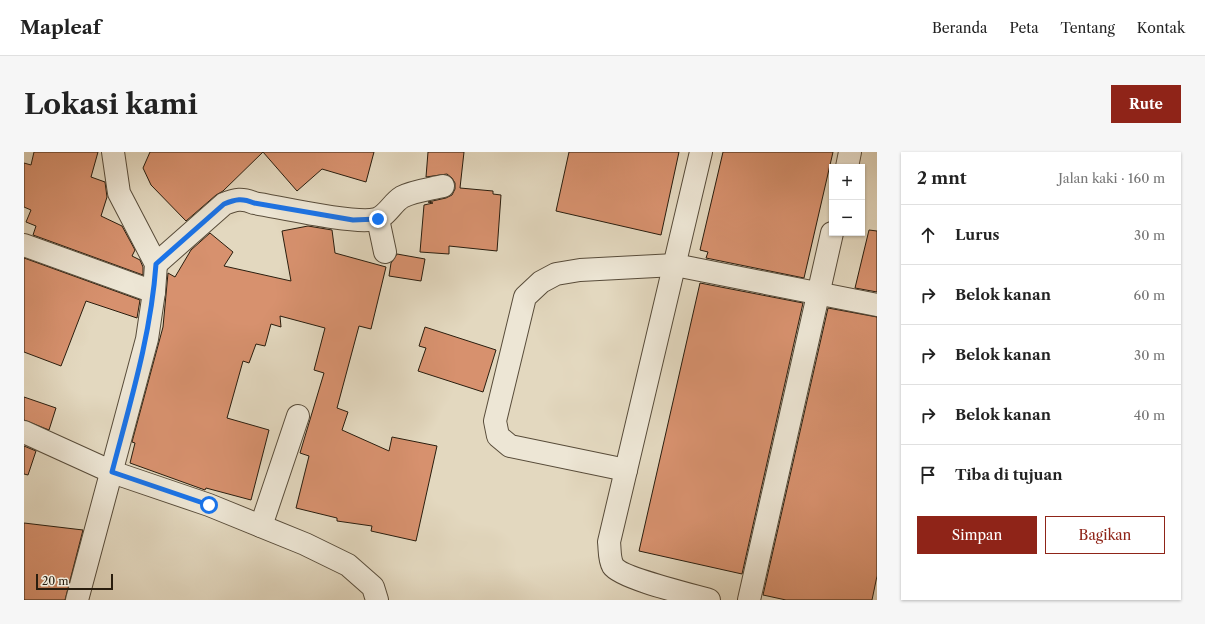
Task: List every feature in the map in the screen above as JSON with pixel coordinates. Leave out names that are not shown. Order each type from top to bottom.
[{"type":"street","points":[[77,600],[147,339],[154,292],[156,264],[119,193],[113,152]]},
{"type":"street","points":[[701,152],[609,542],[610,555],[614,567],[626,576],[709,600]]},
{"type":"street","points":[[847,164],[850,152]]},
{"type":"street","points":[[156,264],[224,204],[235,199],[244,199],[254,203],[353,220],[378,219],[401,198],[443,186]]},
{"type":"street","points":[[378,219],[384,252]]},
{"type":"street","points":[[749,600],[820,293],[831,236]]},
{"type":"street","points":[[24,245],[154,292]]},
{"type":"street","points":[[626,470],[510,446],[498,436],[494,420],[525,297],[541,282],[556,274],[580,270],[675,265],[877,305]]},
{"type":"street","points":[[261,526],[298,416]]},
{"type":"street","points":[[24,432],[112,472],[209,505],[305,544],[348,565],[373,587],[377,600]]},
{"type":"building","points":[[34,152],[98,152],[91,177],[105,182],[107,197],[101,216],[122,226],[135,250],[132,256],[140,260],[143,267],[143,275],[33,235],[36,226],[26,222],[31,210],[24,207],[24,163],[31,165]]},
{"type":"building","points":[[150,152],[263,152],[223,191],[216,195],[186,221],[151,185],[143,168]]},
{"type":"building","points":[[263,152],[374,152],[366,182],[322,169],[297,191]]},
{"type":"building","points":[[428,152],[464,152],[460,188],[493,191],[493,194],[501,195],[497,251],[449,246],[449,254],[420,252],[424,205],[433,203],[428,202],[452,195],[455,189],[455,183],[447,174],[426,177]]},
{"type":"building","points":[[569,152],[679,152],[661,235],[556,211]]},
{"type":"building","points":[[723,152],[833,152],[829,164],[804,278],[706,258],[708,252],[700,250]]},
{"type":"building","points":[[308,226],[332,230],[335,253],[386,267],[371,329],[359,326],[337,408],[348,412],[342,430],[389,451],[392,437],[437,446],[416,541],[371,531],[372,526],[337,521],[337,518],[296,508],[309,456],[300,453],[324,373],[314,370],[325,328],[280,316],[281,327],[271,324],[265,346],[256,344],[249,363],[243,361],[227,418],[269,430],[251,500],[206,488],[205,490],[130,463],[135,443],[132,442],[163,327],[168,273],[175,277],[191,250],[210,233],[233,252],[224,266],[291,281],[282,231]]},
{"type":"building","points":[[869,230],[877,231],[877,292],[855,288]]},
{"type":"building","points":[[397,254],[425,259],[421,281],[389,276],[391,263]]},
{"type":"building","points":[[24,258],[140,300],[137,318],[86,301],[61,366],[24,352]]},
{"type":"building","points":[[700,283],[803,303],[742,574],[639,551]]},
{"type":"building","points":[[828,308],[877,317],[877,576],[872,600],[786,600],[763,595]]},
{"type":"building","points":[[425,327],[496,350],[483,392],[418,371],[426,348],[419,346]]},
{"type":"building","points":[[24,397],[56,408],[49,430],[24,420]]},
{"type":"building","points":[[24,446],[36,451],[28,475],[24,474]]},
{"type":"building","points":[[24,523],[83,530],[65,600],[24,600]]},
{"type":"route","points":[[209,505],[112,472],[147,339],[154,292],[156,264],[224,204],[235,199],[244,199],[254,203],[353,220],[378,219]]}]
